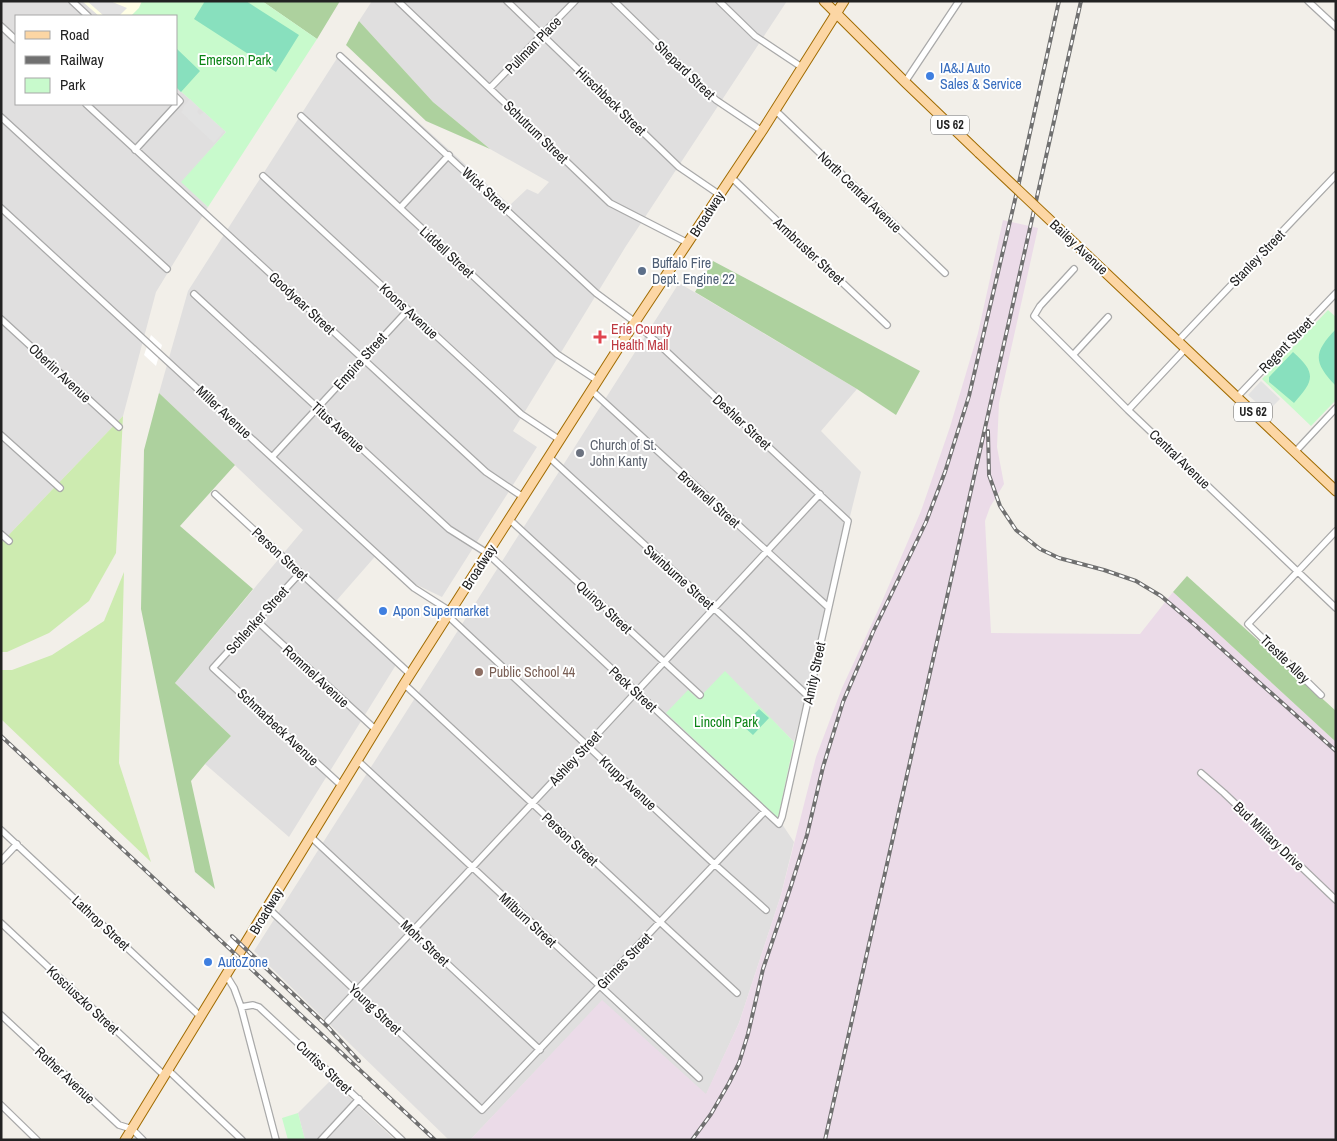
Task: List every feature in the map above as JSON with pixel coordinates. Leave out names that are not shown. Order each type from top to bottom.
[{"type":"main road","name":"Bailey Avenue","points":[[824,1],[905,82],[1336,491]]},
{"type":"main road","name":"Broadway","points":[[125,1140],[410,674],[591,390],[762,131],[844,1]]},
{"type":"street","points":[[72,1],[87,15]]},
{"type":"street","name":"Schutrum Street","points":[[398,1],[610,203],[688,243]]},
{"type":"street","name":"Hirschbeck Street","points":[[508,1],[679,167],[720,195]]},
{"type":"street","name":"Pullman Place","points":[[490,88],[575,1]]},
{"type":"street","name":"Shepard Street","points":[[614,1],[716,100],[762,131]]},
{"type":"street","points":[[719,1],[755,36],[802,68]]},
{"type":"street","points":[[905,82],[959,1]]},
{"type":"street","points":[[1308,1],[1336,28]]},
{"type":"street","points":[[1,26],[15,39]]},
{"type":"street","name":"Wick Street","points":[[340,56],[596,293],[635,322]]},
{"type":"street","name":"Goodyear Street","points":[[87,105],[486,472],[523,497]]},
{"type":"street","points":[[135,150],[173,105]]},
{"type":"street","name":"North Central Avenue","points":[[775,110],[945,273]]},
{"type":"street","name":"Liddell Street","points":[[301,116],[557,354],[598,381]]},
{"type":"street","points":[[1,117],[167,269]]},
{"type":"street","points":[[400,208],[448,155]]},
{"type":"street","name":"Stanley Street","points":[[1178,341],[1336,175]]},
{"type":"street","name":"Koons Avenue","points":[[263,176],[521,414],[560,440]]},
{"type":"street","name":"Armbruster Street","points":[[731,177],[887,325]]},
{"type":"street","name":"Miller Avenue","points":[[1,208],[414,588],[449,613]]},
{"type":"street","name":"Central Avenue","points":[[1074,269],[1040,306],[1034,316],[1128,410],[1336,608]]},
{"type":"street","name":"Regent Street","points":[[1237,397],[1336,293]]},
{"type":"street","name":"Titus Avenue","points":[[194,294],[448,529],[487,553]]},
{"type":"street","name":"Empire Street","points":[[272,457],[408,310]]},
{"type":"street","points":[[1073,355],[1108,317]]},
{"type":"street","name":"Oberlin Avenue","points":[[1,319],[119,427]]},
{"type":"street","name":"Deshler Street","points":[[635,322],[848,521]]},
{"type":"street","points":[[1128,410],[1186,348]]},
{"type":"street","name":"Brownell Street","points":[[591,390],[828,607]]},
{"type":"street","points":[[1295,452],[1336,408]]},
{"type":"street","points":[[1,435],[60,488]]},
{"type":"street","name":"Swinburne Street","points":[[549,457],[809,697]]},
{"type":"street","name":"Person Street","points":[[215,494],[410,674]]},
{"type":"street","name":"Ashley Street","points":[[328,1021],[820,494]]},
{"type":"street","name":"Quincy Street","points":[[509,519],[700,695]]},
{"type":"street","name":"Amity Street","points":[[779,824],[848,521]]},
{"type":"street","points":[[1298,572],[1336,531]]},
{"type":"street","points":[[1,534],[9,541]]},
{"type":"street","name":"Peck Street","points":[[487,553],[779,824]]},
{"type":"street","name":"Trestle Alley","points":[[1298,572],[1248,624],[1321,695]]},
{"type":"street","name":"Schlenker Street","points":[[213,668],[300,573]]},
{"type":"street","name":"Krupp Avenue","points":[[449,613],[587,745],[766,910]]},
{"type":"street","name":"Rommel Avenue","points":[[257,621],[376,730]]},
{"type":"street","name":"Schmarbeck Avenue","points":[[213,668],[342,786]]},
{"type":"street","name":"Person Street","points":[[404,684],[737,993]]},
{"type":"street","name":"Milburn Street","points":[[357,760],[699,1078]]},
{"type":"street","name":"Bud Military Drive","points":[[1201,772],[1336,900]]},
{"type":"street","name":"Grimes Street","points":[[482,1110],[765,811]]},
{"type":"street","name":"Lathrop Street","points":[[1,830],[201,1017]]},
{"type":"street","name":"Mohr Street","points":[[311,837],[540,1050]]},
{"type":"street","points":[[1,861],[16,844]]},
{"type":"street","name":"Young Street","points":[[268,908],[482,1110]]},
{"type":"street","name":"Kosciuszko Street","points":[[1,923],[242,1140]]},
{"type":"street","points":[[226,975],[234,988],[241,1007],[276,1140]]},
{"type":"street","name":"Curtiss Street","points":[[241,1007],[254,1005],[259,1007],[402,1140]]},
{"type":"street","name":"Rother Avenue","points":[[1,1015],[119,1125],[132,1129],[143,1140]]},
{"type":"street","points":[[321,1140],[359,1099]]},
{"type":"street","points":[[1,1105],[37,1140]]},
{"type":"shaded area","points":[[1,1],[82,1],[98,15],[15,15],[15,105],[178,105],[178,89],[226,132],[182,182],[208,207],[156,292],[123,416],[1,543]]},
{"type":"shaded area","points":[[82,1],[142,1],[139,8],[132,15],[98,15]]},
{"type":"shaded area","points":[[87,1],[110,1],[127,8],[120,15],[103,15]]},
{"type":"shaded area","points":[[372,1],[787,1],[626,246],[513,431],[537,447],[442,597],[415,584],[379,552],[337,600],[399,660],[289,837],[205,764],[231,736],[175,683],[303,530],[159,393],[188,291],[341,52],[510,205],[527,189],[538,194],[549,182],[490,149],[433,102],[359,21]]},
{"type":"shaded area","points":[[190,99],[199,108],[197,112],[200,115],[204,112],[224,131],[214,143],[181,112]]},
{"type":"shaded area","points":[[1003,220],[1038,228],[999,403],[997,447],[1004,484],[990,507],[985,521],[991,633],[1140,634],[1173,592],[1336,742],[1336,1140],[470,1140],[602,1000],[706,1094],[739,1023],[781,895],[816,757],[842,688],[921,511],[950,427],[978,333]]},
{"type":"shaded area","points":[[679,283],[857,389],[821,431],[861,472],[794,742],[725,672],[778,818],[794,842],[781,895],[739,1023],[706,1095],[602,1001],[470,1140],[449,1140],[254,951]]},
{"type":"shaded area","points":[[1261,381],[1280,399],[1267,412],[1248,395]]},
{"type":"shaded area","points":[[331,1080],[395,1140],[305,1140],[298,1113]]},
{"type":"green space","name":"Emerson Park","points":[[142,1],[262,1],[317,39],[208,207],[181,182],[226,132],[178,89],[178,15],[132,15],[139,8]]},
{"type":"green space","points":[[205,1],[246,1],[299,35],[276,72],[194,19]]},
{"type":"green space","points":[[262,1],[340,1],[317,39]]},
{"type":"green space","points":[[359,21],[433,102],[490,149],[426,121],[346,45]]},
{"type":"green space","points":[[178,50],[200,71],[181,92],[178,89]]},
{"type":"green space","points":[[713,261],[920,371],[896,415],[857,389],[695,292]]},
{"type":"green space","points":[[1328,310],[1336,317],[1336,400],[1311,426],[1262,379]]},
{"type":"green space","points":[[1336,329],[1336,386],[1323,370],[1319,358],[1323,345]]},
{"type":"green space","points":[[1293,352],[1306,366],[1310,377],[1306,389],[1294,403],[1269,382],[1269,377]]},
{"type":"green space","points":[[159,393],[235,465],[180,526],[253,589],[175,683],[231,736],[191,781],[215,889],[195,872],[141,609],[144,450]]},
{"type":"green space","points":[[123,416],[116,553],[89,601],[49,633],[7,652],[1,652],[1,543]]},
{"type":"green space","points":[[124,572],[119,763],[151,862],[1,719],[1,670],[12,670],[52,655],[104,621]]},
{"type":"green space","points":[[1187,576],[1336,711],[1336,742],[1173,592]]},
{"type":"green space","name":"Lincoln Park","points":[[725,671],[794,742],[778,818],[666,713],[688,690],[698,699]]},
{"type":"green space","points":[[759,709],[769,718],[753,735],[743,726]]},
{"type":"green space","points":[[298,1113],[305,1140],[288,1140],[282,1118]]},
{"type":"pier","points":[[151,335],[162,345],[156,366],[144,355]]},
{"type":"pier","points":[[233,936],[256,957],[247,967],[224,946]]},
{"type":"railway","points":[[692,1140],[711,1114],[739,1063],[748,1034],[763,969],[807,835],[823,767],[843,702],[873,632],[926,522],[945,472],[969,396],[1059,1]]},
{"type":"railway","points":[[825,1140],[1081,1]]},
{"type":"railway","points":[[988,431],[989,475],[1000,506],[1016,530],[1040,549],[1059,558],[1136,581],[1161,596],[1336,751]]},
{"type":"railway","points":[[1,736],[435,1140]]},
{"type":"railway","points":[[232,936],[328,1027],[359,1061]]},
{"type":"place","name":"IA&J Auto Sales & Service","points":[[930,76]]},
{"type":"place","name":"Buffalo Fire Dept. Engine 22","points":[[642,271]]},
{"type":"place","name":"Erie County Health Mall","points":[[600,337]]},
{"type":"place","name":"Church of St. John Kanty","points":[[580,453]]},
{"type":"place","name":"Apon Supermarket","points":[[383,611]]},
{"type":"place","name":"Public School 44","points":[[479,672]]},
{"type":"place","name":"AutoZone","points":[[208,962]]}]
